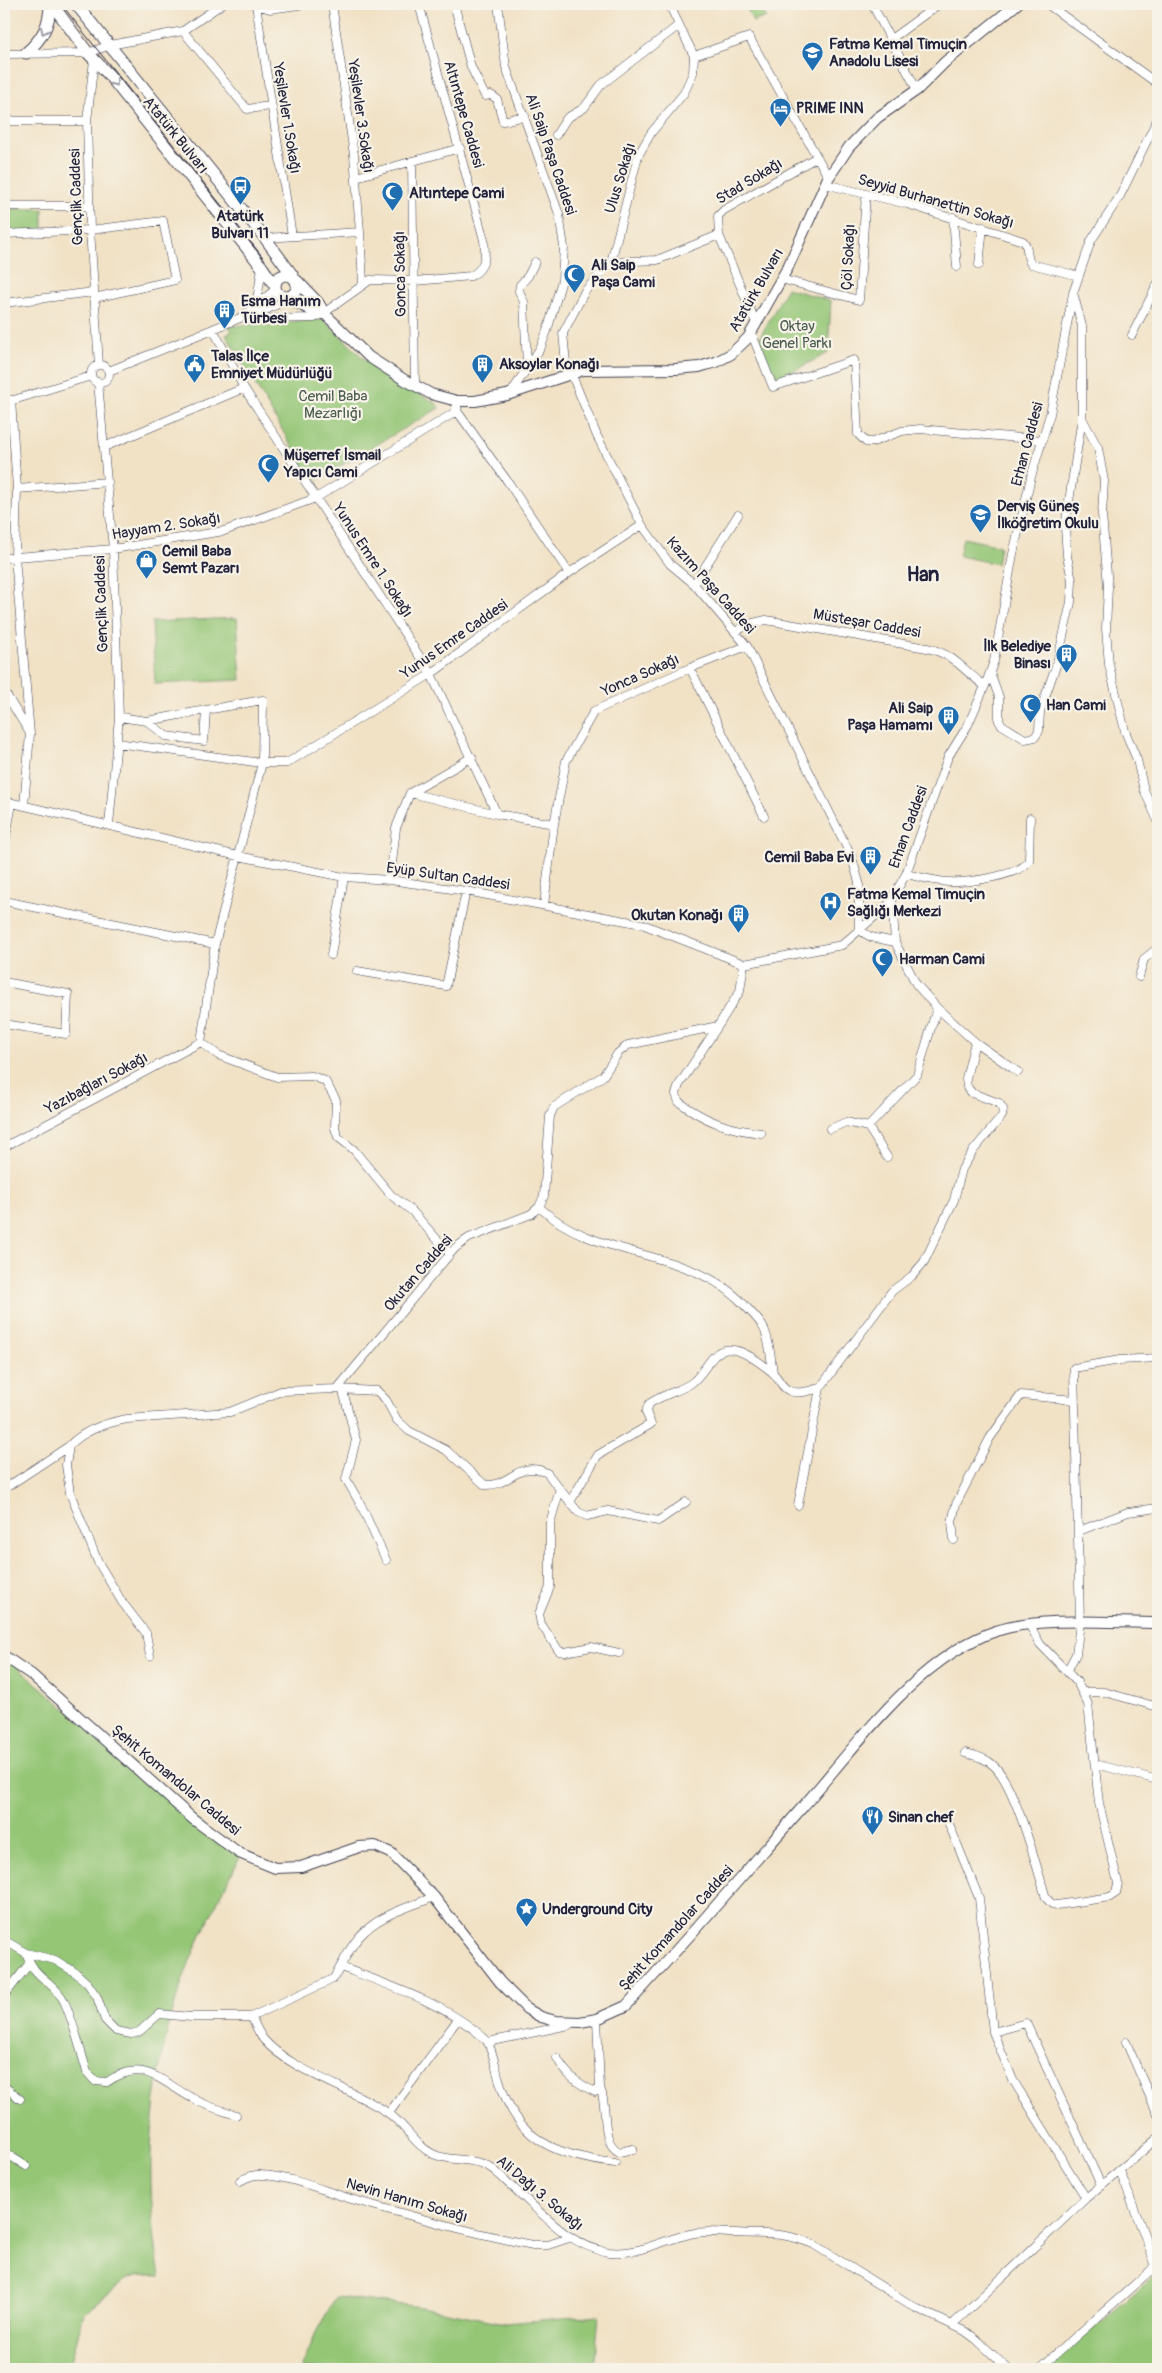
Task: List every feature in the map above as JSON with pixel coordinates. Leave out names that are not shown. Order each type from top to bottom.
[{"type":"main road","points":[[26,54],[38,43],[46,30],[51,4]]},
{"type":"main road","name":"Atatürk Bulvarı","points":[[51,4],[280,292],[314,312],[324,313]]},
{"type":"main road","name":"Atatürk Bulvarı","points":[[80,5],[295,278],[318,303],[324,313],[369,357],[415,386],[457,406],[511,393],[569,373],[591,369],[676,369],[708,365],[731,354],[742,344],[754,327],[781,279],[827,181],[841,157],[867,127],[887,110],[917,90],[945,62],[1017,4]]},
{"type":"main road","points":[[281,276],[295,278],[296,292],[280,292],[281,276]]},
{"type":"main road","name":"Şehit Komandolar Caddesi","points":[[4,1656],[32,1674],[193,1819],[239,1853],[275,1868],[301,1867],[359,1847],[375,1846],[391,1853],[434,1897],[500,1982],[527,2009],[541,2017],[556,2021],[580,2022],[597,2019],[626,2006],[874,1725],[924,1673],[968,1643],[997,1631],[1029,1624],[1158,1623]]},
{"type":"street","points":[[4,54],[91,56],[110,45],[183,32],[222,4]]},
{"type":"street","points":[[254,4],[270,9],[305,4]]},
{"type":"street","name":"Yeşilevler 1.Sokağı","points":[[254,4],[292,236]]},
{"type":"street","name":"Yeşilevler 3.Sokağı","points":[[332,4],[356,177],[364,283]]},
{"type":"street","name":"Altıntepe Caddesi","points":[[364,283],[370,280],[415,281],[471,276],[482,268],[485,259],[484,240],[419,4]]},
{"type":"street","points":[[454,4],[471,68],[485,96],[491,95],[496,97],[503,121],[525,116]]},
{"type":"street","name":"Ali Saip Paşa Caddesi","points":[[498,4],[506,67],[559,214],[564,247],[562,280],[541,347],[511,393]]},
{"type":"street","points":[[670,4],[694,56],[749,37],[817,157],[827,181]]},
{"type":"street","points":[[872,4],[917,90]]},
{"type":"street","points":[[872,4],[917,90]]},
{"type":"street","points":[[891,39],[939,4]]},
{"type":"street","points":[[1047,4],[1158,84]]},
{"type":"street","points":[[556,135],[567,118],[584,108],[601,85],[679,25]]},
{"type":"street","points":[[183,32],[247,110],[271,106]]},
{"type":"street","name":"Gençlik Caddesi","points":[[91,56],[87,121],[90,230],[99,365]]},
{"type":"street","name":"Ulus Sokağı","points":[[611,262],[638,156],[650,133],[684,93],[693,73],[694,56]]},
{"type":"street","name":"Erhan Caddesi","points":[[860,930],[889,904],[906,874],[948,757],[968,725],[985,686],[994,661],[1013,554],[1060,366],[1073,293],[1091,242],[1120,196],[1158,118]]},
{"type":"street","points":[[4,121],[87,121]]},
{"type":"street","points":[[356,177],[460,148]]},
{"type":"street","name":"Stad Sokağı","points":[[817,157],[721,212],[717,218],[719,235],[754,327],[773,387],[854,360],[858,434],[866,442],[873,442],[902,431],[920,429],[1042,440]]},
{"type":"street","name":"Gonca Sokağı","points":[[412,162],[415,386]]},
{"type":"street","name":"Seyyid Burhanettin Sokağı","points":[[827,181],[866,194],[953,217],[1023,240],[1027,245],[1028,260],[1034,266],[1079,276]]},
{"type":"street","name":"Çöl Sokağı","points":[[781,279],[860,300],[866,194]]},
{"type":"street","points":[[4,206],[90,206]]},
{"type":"street","points":[[953,217],[957,267]]},
{"type":"street","points":[[4,234],[90,230],[163,221],[175,280],[94,295],[4,303]]},
{"type":"street","points":[[979,265],[983,227]]},
{"type":"street","points":[[265,238],[360,232]]},
{"type":"street","points":[[611,262],[656,260],[719,235]]},
{"type":"street","points":[[528,366],[524,302],[519,291],[520,285],[528,276],[535,262]]},
{"type":"street","name":"Kazım Paşa Caddesi","points":[[611,262],[585,291],[563,333],[569,373],[597,436],[642,525],[670,564],[694,584],[747,646],[852,858],[859,882],[860,930]]},
{"type":"street","points":[[256,307],[262,267]]},
{"type":"street","points":[[240,318],[314,318],[324,313],[364,283]]},
{"type":"street","points":[[1132,335],[1158,283]]},
{"type":"street","points":[[91,376],[98,382],[106,380],[109,371],[240,318],[280,292]]},
{"type":"street","points":[[250,318],[263,313],[280,302],[280,292]]},
{"type":"street","points":[[990,672],[996,684],[998,716],[1002,725],[1024,739],[1035,737],[1039,732],[1040,711],[1059,656],[1072,602],[1072,580],[1067,556],[1065,527],[1082,418],[1082,326],[1073,293]]},
{"type":"street","name":"Yunus Emre 1. Sokağı","points":[[213,329],[244,388],[432,674],[497,814]]},
{"type":"street","points":[[91,376],[93,367],[99,365],[105,366],[109,371]]},
{"type":"street","points":[[24,806],[30,734],[15,557],[17,489],[8,401],[91,376]]},
{"type":"street","name":"Gençlik Caddesi","points":[[98,382],[113,548],[119,717],[110,825]]},
{"type":"street","points":[[104,447],[244,388]]},
{"type":"street","points":[[457,406],[569,572]]},
{"type":"street","name":"Hayyam 2. Sokağı","points":[[4,558],[113,548],[224,531],[316,498],[457,406]]},
{"type":"street","points":[[1082,418],[1098,448],[1104,481],[1102,514],[1108,587],[1106,629],[1109,665],[1124,731],[1137,760],[1144,790],[1158,821]]},
{"type":"street","points":[[17,489],[108,482]]},
{"type":"street","points":[[694,584],[738,515]]},
{"type":"street","name":"Yunus Emre Caddesi","points":[[117,743],[262,763],[288,763],[432,674],[569,572],[642,525]]},
{"type":"street","name":"Müsteşar Caddesi","points":[[735,632],[749,624],[766,620],[927,648],[942,652],[956,660],[969,675],[985,686]]},
{"type":"street","name":"Yonca Sokağı","points":[[544,905],[554,824],[566,761],[594,711],[690,668],[747,646]]},
{"type":"street","points":[[690,668],[764,816]]},
{"type":"street","points":[[4,690],[6,698],[30,734]]},
{"type":"street","points":[[119,717],[148,721],[263,700],[262,763],[215,944],[201,1042],[218,1055],[277,1077],[312,1076],[325,1081],[336,1100],[335,1128],[338,1137],[354,1150],[391,1195],[412,1211],[450,1254]]},
{"type":"street","points":[[148,721],[166,736],[204,741],[206,710]]},
{"type":"street","points":[[390,880],[396,828],[410,793],[472,757]]},
{"type":"street","points":[[410,793],[497,814],[554,824]]},
{"type":"street","points":[[4,847],[8,802]]},
{"type":"street","name":"Eyüp Sultan Caddesi","points":[[8,802],[238,856],[344,877],[390,880],[466,891],[642,924],[744,964]]},
{"type":"street","points":[[906,874],[949,882],[992,877],[1022,868],[1029,860],[1030,818]]},
{"type":"street","points":[[331,955],[344,877]]},
{"type":"street","points":[[357,971],[446,986],[466,891]]},
{"type":"street","points":[[892,898],[895,942],[916,984],[937,1008],[975,1042],[1018,1072]]},
{"type":"street","points":[[4,901],[215,944]]},
{"type":"street","points":[[761,1133],[731,1130],[704,1119],[676,1098],[679,1085],[740,991],[744,964],[842,945],[860,930],[866,935],[895,942]]},
{"type":"street","points":[[1139,978],[1144,959],[1158,948]]},
{"type":"street","points":[[4,982],[68,994],[66,1034],[4,1024]]},
{"type":"street","points":[[868,1127],[917,1076],[937,1008]]},
{"type":"street","points":[[718,1026],[628,1045],[618,1053],[603,1076],[554,1107],[550,1116],[544,1196],[539,1207],[561,1224],[599,1243],[680,1265],[699,1273],[730,1291],[748,1308],[765,1331],[773,1373]]},
{"type":"street","name":"Yazıbağları Sokağı","points":[[4,1147],[201,1042]]},
{"type":"street","points":[[798,1505],[820,1388],[892,1291],[912,1276],[924,1262],[954,1200],[962,1169],[974,1150],[1002,1116],[1003,1108],[999,1103],[972,1093],[967,1087],[966,1078],[975,1042]]},
{"type":"street","points":[[830,1129],[846,1122],[868,1127],[887,1156]]},
{"type":"street","name":"Okutan Caddesi","points":[[340,1390],[450,1254],[469,1238],[531,1214],[539,1207]]},
{"type":"street","points":[[570,1502],[598,1455],[651,1424],[646,1412],[649,1404],[692,1383],[704,1371],[716,1354],[728,1349],[734,1350],[773,1373],[789,1391],[798,1393],[820,1388]]},
{"type":"street","points":[[1067,1671],[1076,1654],[1080,1623],[1074,1368],[1120,1360],[1158,1358]]},
{"type":"street","points":[[340,1390],[356,1440],[346,1479],[361,1505],[386,1560]]},
{"type":"street","points":[[4,1489],[69,1446],[77,1438],[100,1426],[120,1420],[224,1413],[242,1408],[281,1391],[340,1390],[377,1391],[386,1400],[397,1420],[409,1431],[446,1450],[482,1484],[493,1485],[526,1469],[533,1468],[547,1474],[578,1512],[586,1516],[608,1510],[658,1521],[686,1502]]},
{"type":"street","points":[[954,1540],[952,1522],[956,1504],[990,1438],[1021,1395],[1074,1400]]},
{"type":"street","points":[[69,1446],[66,1464],[70,1493],[98,1562],[122,1602],[146,1633],[150,1656]]},
{"type":"street","points":[[560,1489],[550,1523],[550,1587],[540,1609],[541,1624],[559,1651],[565,1652],[591,1647],[619,1653]]},
{"type":"street","points":[[1079,1531],[1128,1512],[1158,1508]]},
{"type":"street","points":[[965,1753],[995,1766],[1017,1807],[1046,1898],[1052,1904],[1058,1905],[1110,1897],[1118,1890],[1118,1883],[1102,1819],[1091,1716],[1083,1692],[1067,1671],[1040,1644],[1029,1624]]},
{"type":"street","points":[[1083,1692],[1104,1692],[1158,1707]]},
{"type":"street","points":[[1095,1764],[1158,1780]]},
{"type":"street","points":[[949,1824],[979,1898],[993,2032],[1013,2080],[1086,2198]]},
{"type":"street","points":[[4,1940],[26,1953],[55,1960],[76,1972],[97,1997],[110,2027],[124,2034],[139,2032],[159,2014],[191,2017],[251,2017],[333,1979],[348,1951],[364,1930],[387,1916],[434,1897]]},
{"type":"street","points":[[26,1953],[29,1964],[63,2000],[87,2072],[95,2081],[107,2082],[117,2075],[129,2071],[142,2071],[154,2074],[193,2099],[236,2115]]},
{"type":"street","points":[[4,1996],[29,1964]]},
{"type":"street","points":[[341,1967],[398,1988],[458,2019],[488,2042],[504,2097],[515,2117],[531,2134],[550,2147],[582,2159],[615,2163]]},
{"type":"street","name":"Ali Dağı 3. Sokağı","points":[[251,2017],[264,2040],[284,2057],[390,2113],[422,2147],[431,2153],[442,2157],[471,2160],[488,2166],[537,2207],[569,2238],[593,2248],[621,2252],[652,2248],[692,2234],[781,2234],[813,2244],[916,2308],[976,2339],[1008,2369]]},
{"type":"street","points":[[390,2113],[458,2019]]},
{"type":"street","points":[[597,2019],[600,2088],[604,2097],[607,2134],[611,2145],[619,2152],[633,2149]]},
{"type":"street","points":[[488,2042],[580,2022]]},
{"type":"street","points":[[993,2032],[1026,2023],[1101,2185]]},
{"type":"street","points":[[1126,2042],[1158,2115]]},
{"type":"street","points":[[557,2058],[565,2072],[577,2084],[594,2092],[600,2088]]},
{"type":"street","points":[[4,2086],[20,2099]]},
{"type":"street","points":[[952,2325],[1086,2198],[1158,2138]]},
{"type":"street","points":[[4,2152],[26,2166]]},
{"type":"street","points":[[1039,2369],[1157,2265],[1120,2171]]},
{"type":"street","name":"Nevin Hanım Sokağı","points":[[240,2181],[260,2174],[306,2183],[338,2195],[436,2224],[533,2245],[548,2245],[569,2238]]},
{"type":"green space","points":[[745,4],[760,4],[766,17],[753,22]]},
{"type":"green space","points":[[4,209],[43,209],[43,232],[4,234]]},
{"type":"green space","name":"Oktay Genel Parkı","points":[[787,288],[831,301],[828,353],[774,381],[759,339]]},
{"type":"green space","name":"Cemil Baba Mezarlığı","points":[[323,319],[362,357],[396,381],[436,403],[439,408],[313,482],[226,335],[232,331],[229,326]]},
{"type":"green space","points":[[963,538],[1000,546],[997,564],[959,556]]},
{"type":"green space","points":[[237,618],[241,680],[155,684],[152,622]]},
{"type":"green space","points":[[4,1656],[240,1857],[207,1922],[189,1963],[165,2039],[153,2117],[151,2157],[154,2236],[160,2276],[140,2275],[127,2279],[84,2313],[69,2369],[4,2369]]},
{"type":"green space","points":[[1158,2273],[1158,2369],[1037,2369],[1089,2332]]},
{"type":"green space","points":[[336,2297],[421,2307],[505,2323],[599,2315],[594,2369],[301,2369],[316,2332]]},
{"type":"tram line","points":[[61,4],[265,260]]},
{"type":"place","name":"Fatma Kemal Timuçin Anadolu Lisesi","points":[[813,72]]},
{"type":"place","name":"PRIME INN","points":[[780,127]]},
{"type":"place","name":"Atatürk Bulvarı 11","points":[[240,206]]},
{"type":"place","name":"Altıntepe Cami","points":[[393,212]]},
{"type":"place","name":"Ali Saip Paşa Cami","points":[[575,293]]},
{"type":"place","name":"Esma Hanım Türbesi","points":[[225,329]]},
{"type":"place","name":"Aksoylar Konağı","points":[[483,383]]},
{"type":"place","name":"Talas İlçe Emniyet Müdürlüğü","points":[[195,384]]},
{"type":"place","name":"Müşerref İsmail Yapıcı Cami","points":[[268,483]]},
{"type":"place","name":"Derviş Güneş İlköğretim Okulu","points":[[981,534]]},
{"type":"place","name":"Cemil Baba Semt Pazarı","points":[[146,579]]},
{"type":"place","name":"İlk Belediye Binası","points":[[1067,674]]},
{"type":"place","name":"Han Cami","points":[[1030,724]]},
{"type":"place","name":"Ali Saip Paşa Hamamı","points":[[949,736]]},
{"type":"place","name":"Cemil Baba Evi","points":[[870,876]]},
{"type":"place","name":"Fatma Kemal Timuçin Sağlığı Merkezi","points":[[831,922]]},
{"type":"place","name":"Okutan Konağı","points":[[739,934]]},
{"type":"place","name":"Harman Cami","points":[[883,978]]},
{"type":"place","name":"Sinan chef","points":[[872,1836]]},
{"type":"place","name":"Underground City","points":[[526,1928]]},
{"type":"district","name":"Han","points":[[923,574]]}]
